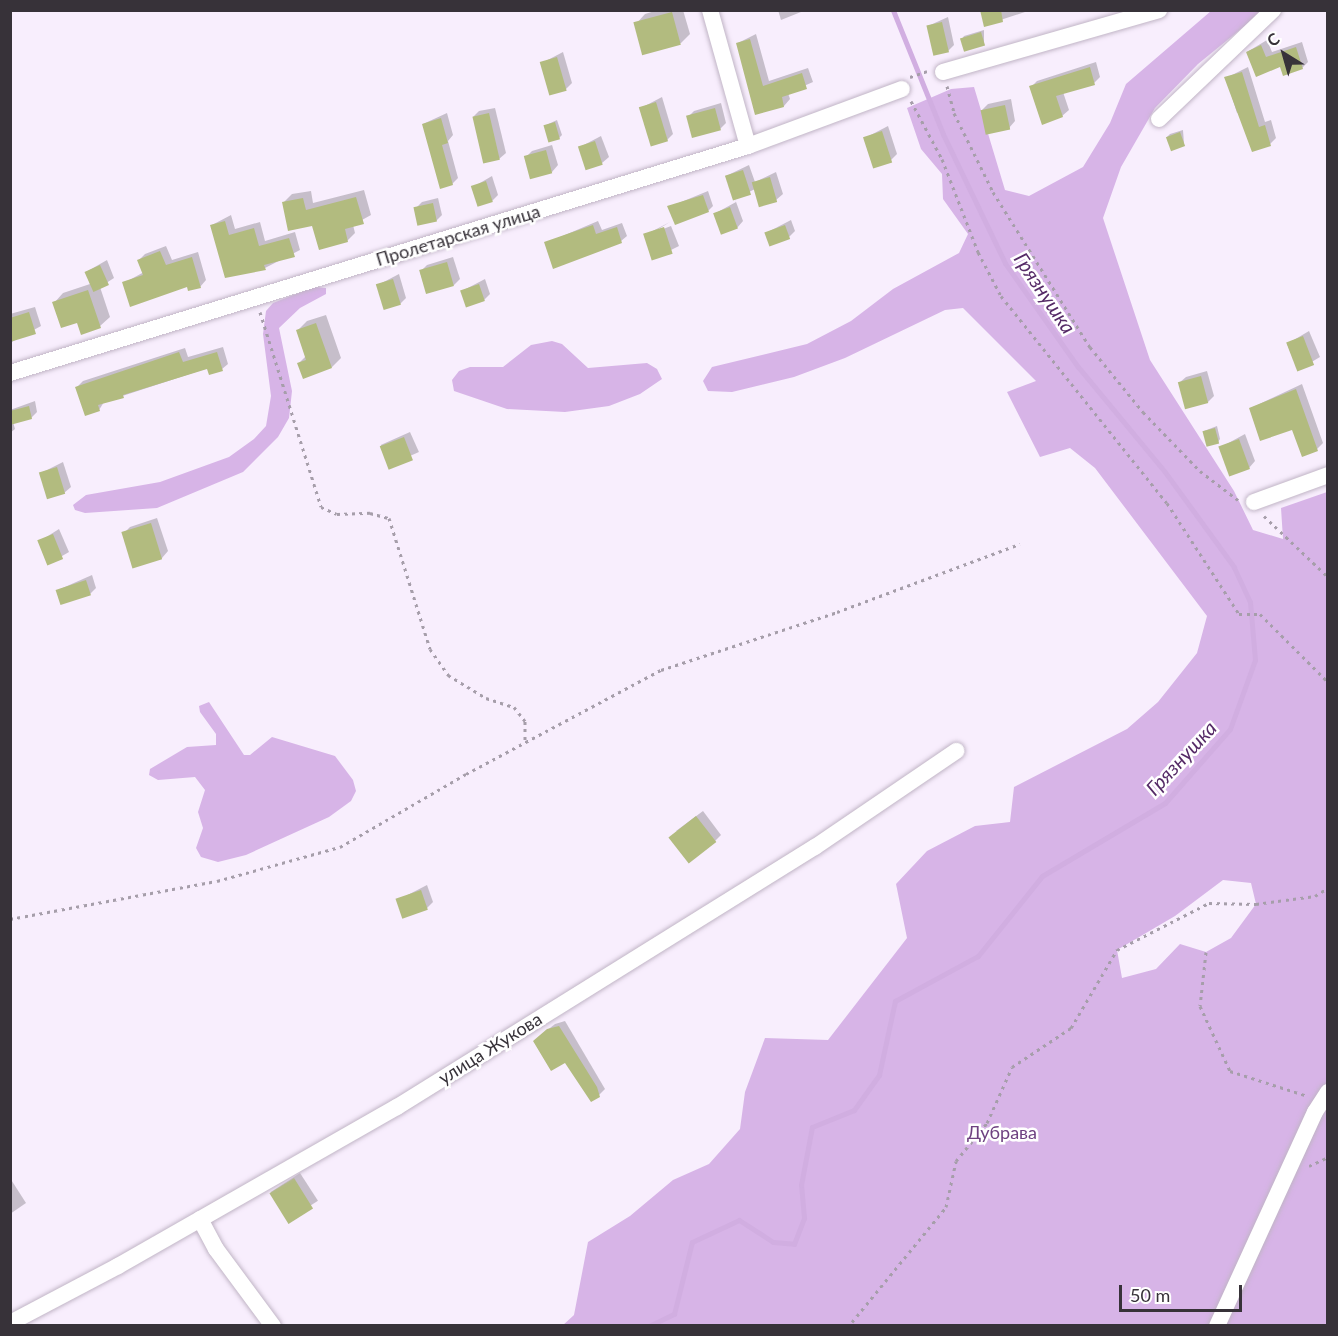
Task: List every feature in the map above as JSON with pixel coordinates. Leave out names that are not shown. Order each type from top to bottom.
[{"type":"street","points":[[710,10],[748,146]]},
{"type":"street","points":[[940,70],[1159,10]]},
{"type":"street","points":[[1159,119],[1273,10]]},
{"type":"street","name":"Пролетарская улица","points":[[10,373],[748,146],[903,85]]},
{"type":"street","points":[[1254,502],[1328,475]]},
{"type":"street","name":"улица Жукова","points":[[10,1323],[397,1107],[815,847],[956,751]]},
{"type":"street","points":[[1217,1326],[1325,1096]]},
{"type":"street","points":[[200,1219],[216,1249],[273,1326]]},
{"type":"path","points":[[1328,577],[1274,530],[1254,502],[1237,500],[1200,471],[1143,412],[1090,347],[993,192],[954,113],[940,70],[903,85],[920,113],[942,159],[978,252],[1000,296],[1167,503],[1239,614],[1260,614],[1328,681]]},
{"type":"path","points":[[255,298],[321,507],[338,514],[370,513],[389,518],[430,649],[448,675],[486,698],[514,707],[525,721],[525,743]]},
{"type":"path","points":[[10,919],[217,882],[340,847],[661,670],[837,612],[1020,544]]},
{"type":"path","points":[[852,1322],[946,1207],[956,1161],[987,1123],[1012,1067],[1071,1028],[1117,950],[1209,903],[1276,901],[1315,896],[1328,888]]},
{"type":"path","points":[[1206,952],[1200,1006],[1230,1071],[1325,1096]]},
{"type":"green space","name":"Дубрава","points":[[1211,11],[1263,11],[1198,64],[1155,108],[1121,167],[1103,218],[1150,360],[1234,491],[1253,530],[1283,539],[1281,508],[1327,492],[1327,1325],[562,1326],[574,1315],[588,1242],[630,1216],[673,1180],[709,1164],[740,1129],[745,1092],[765,1038],[828,1040],[907,938],[896,884],[927,851],[975,826],[1010,822],[1014,787],[1127,729],[1158,702],[1197,653],[1207,616],[1095,468],[1070,448],[1040,457],[1007,392],[1036,381],[963,308],[945,310],[845,358],[794,377],[732,392],[708,391],[703,381],[712,367],[807,344],[851,321],[893,289],[959,253],[968,234],[943,199],[942,174],[921,149],[907,108],[951,89],[974,87],[1005,190],[1029,196],[1083,167],[1110,123],[1126,84]],"holes":[[[1223,880],[1251,883],[1256,904],[1231,938],[1206,952],[1180,944],[1156,969],[1122,978],[1117,950],[1175,916]]]},
{"type":"green space","points":[[314,287],[326,288],[326,294],[300,308],[279,328],[292,391],[289,418],[278,437],[243,472],[157,508],[85,513],[75,510],[73,505],[86,495],[160,482],[229,457],[254,439],[266,426],[271,396],[263,334],[266,311],[273,303]]},
{"type":"green space","points":[[552,341],[562,344],[588,368],[647,363],[657,369],[662,379],[640,394],[609,406],[565,412],[507,409],[454,391],[452,380],[459,371],[470,367],[503,367],[531,345]]},
{"type":"green space","points":[[209,702],[244,755],[250,755],[272,737],[335,756],[353,780],[356,791],[351,801],[329,817],[246,855],[218,862],[201,857],[196,848],[203,828],[198,812],[205,790],[195,777],[158,780],[149,775],[150,769],[187,747],[216,745],[216,734],[200,712],[199,706]]},
{"type":"building","points":[[980,10],[1001,10],[1003,22],[984,27]]},
{"type":"building","points":[[672,12],[681,45],[642,55],[633,22]]},
{"type":"building","points":[[942,22],[949,52],[933,56],[926,26]]},
{"type":"building","points":[[981,32],[985,45],[964,52],[960,38]]},
{"type":"building","points":[[750,39],[763,86],[802,73],[807,89],[782,97],[784,107],[755,115],[736,43]]},
{"type":"building","points":[[1261,45],[1266,57],[1296,47],[1303,69],[1283,76],[1280,67],[1256,77],[1246,52]]},
{"type":"building","points":[[557,57],[567,91],[549,96],[540,62]]},
{"type":"building","points":[[1090,67],[1095,85],[1056,96],[1063,117],[1042,125],[1029,86]]},
{"type":"building","points":[[1242,72],[1259,127],[1265,125],[1271,146],[1252,152],[1224,77]]},
{"type":"building","points":[[656,102],[668,141],[651,146],[639,107]]},
{"type":"building","points":[[1005,105],[1010,129],[986,135],[981,110]]},
{"type":"building","points":[[715,108],[721,130],[692,138],[686,116]]},
{"type":"building","points":[[489,113],[500,160],[483,164],[472,117]]},
{"type":"building","points":[[441,118],[448,143],[442,145],[453,185],[440,189],[422,124]]},
{"type":"building","points":[[555,122],[560,139],[548,143],[543,125]]},
{"type":"building","points":[[882,131],[892,162],[873,169],[863,137]]},
{"type":"building","points":[[1180,132],[1185,146],[1171,151],[1166,137]]},
{"type":"building","points":[[595,141],[603,165],[586,170],[578,147]]},
{"type":"building","points":[[546,150],[552,173],[530,179],[524,156]]},
{"type":"building","points":[[743,170],[751,195],[733,201],[725,176]]},
{"type":"building","points":[[770,177],[777,202],[759,207],[752,182]]},
{"type":"building","points":[[486,181],[493,202],[478,207],[471,186]]},
{"type":"building","points":[[703,195],[709,212],[675,225],[667,206]]},
{"type":"building","points":[[356,197],[364,224],[345,229],[348,242],[319,250],[312,226],[288,231],[282,202],[303,198],[306,210]]},
{"type":"building","points":[[433,203],[437,222],[417,226],[413,207]]},
{"type":"building","points":[[730,207],[738,229],[721,235],[713,213]]},
{"type":"building","points":[[225,221],[229,235],[254,228],[259,246],[289,238],[295,257],[264,265],[266,270],[225,278],[210,225]]},
{"type":"building","points":[[593,225],[596,234],[617,227],[622,243],[553,269],[544,242]]},
{"type":"building","points":[[785,225],[790,239],[769,247],[764,233]]},
{"type":"building","points":[[664,227],[673,254],[652,260],[643,234]]},
{"type":"building","points":[[160,251],[166,265],[192,257],[201,288],[188,291],[187,287],[130,307],[122,282],[143,275],[137,260]]},
{"type":"building","points":[[447,262],[454,286],[426,294],[419,270]]},
{"type":"building","points":[[100,265],[109,285],[93,292],[84,272]]},
{"type":"building","points":[[393,279],[401,305],[384,310],[376,284]]},
{"type":"building","points":[[479,284],[485,301],[466,308],[460,291]]},
{"type":"building","points":[[88,290],[101,328],[81,335],[77,323],[61,328],[52,302]]},
{"type":"building","points":[[29,312],[36,334],[10,342],[10,318]]},
{"type":"building","points":[[316,323],[332,368],[303,379],[297,363],[306,360],[296,330]]},
{"type":"building","points":[[1303,336],[1314,365],[1297,371],[1286,342]]},
{"type":"building","points":[[179,352],[183,362],[217,352],[223,371],[209,375],[207,369],[123,395],[124,398],[98,405],[100,411],[85,416],[75,387]]},
{"type":"building","points":[[1201,376],[1208,403],[1185,409],[1178,382]]},
{"type":"building","points":[[1296,389],[1318,451],[1302,457],[1292,430],[1260,441],[1249,408]]},
{"type":"building","points":[[29,406],[32,419],[10,425],[10,411]]},
{"type":"building","points":[[1215,428],[1219,443],[1207,447],[1202,431]]},
{"type":"building","points":[[404,437],[413,460],[389,470],[380,446]]},
{"type":"building","points":[[1239,439],[1250,469],[1229,477],[1218,447]]},
{"type":"building","points":[[57,467],[65,494],[47,499],[39,473]]},
{"type":"building","points":[[151,523],[162,559],[132,568],[121,532]]},
{"type":"building","points":[[53,534],[63,559],[47,565],[37,540]]},
{"type":"building","points":[[86,580],[91,595],[61,605],[56,590]]},
{"type":"building","points":[[696,816],[716,842],[689,864],[668,838]]},
{"type":"building","points":[[421,890],[428,910],[402,919],[395,899]]},
{"type":"building","points":[[559,1026],[597,1087],[600,1097],[591,1102],[565,1063],[551,1071],[533,1041],[547,1029]]},
{"type":"building","points":[[294,1178],[313,1209],[288,1224],[269,1193]]},
{"type":"waterway","name":"Грязнушка","points":[[649,1326],[674,1314],[692,1242],[739,1220],[773,1242],[794,1244],[804,1218],[801,1185],[812,1127],[854,1110],[879,1075],[895,1001],[978,956],[1042,876],[1165,803],[1230,729],[1255,660],[1250,602],[1234,567],[1165,472],[1078,367],[1005,263],[943,134],[893,10]]}]
